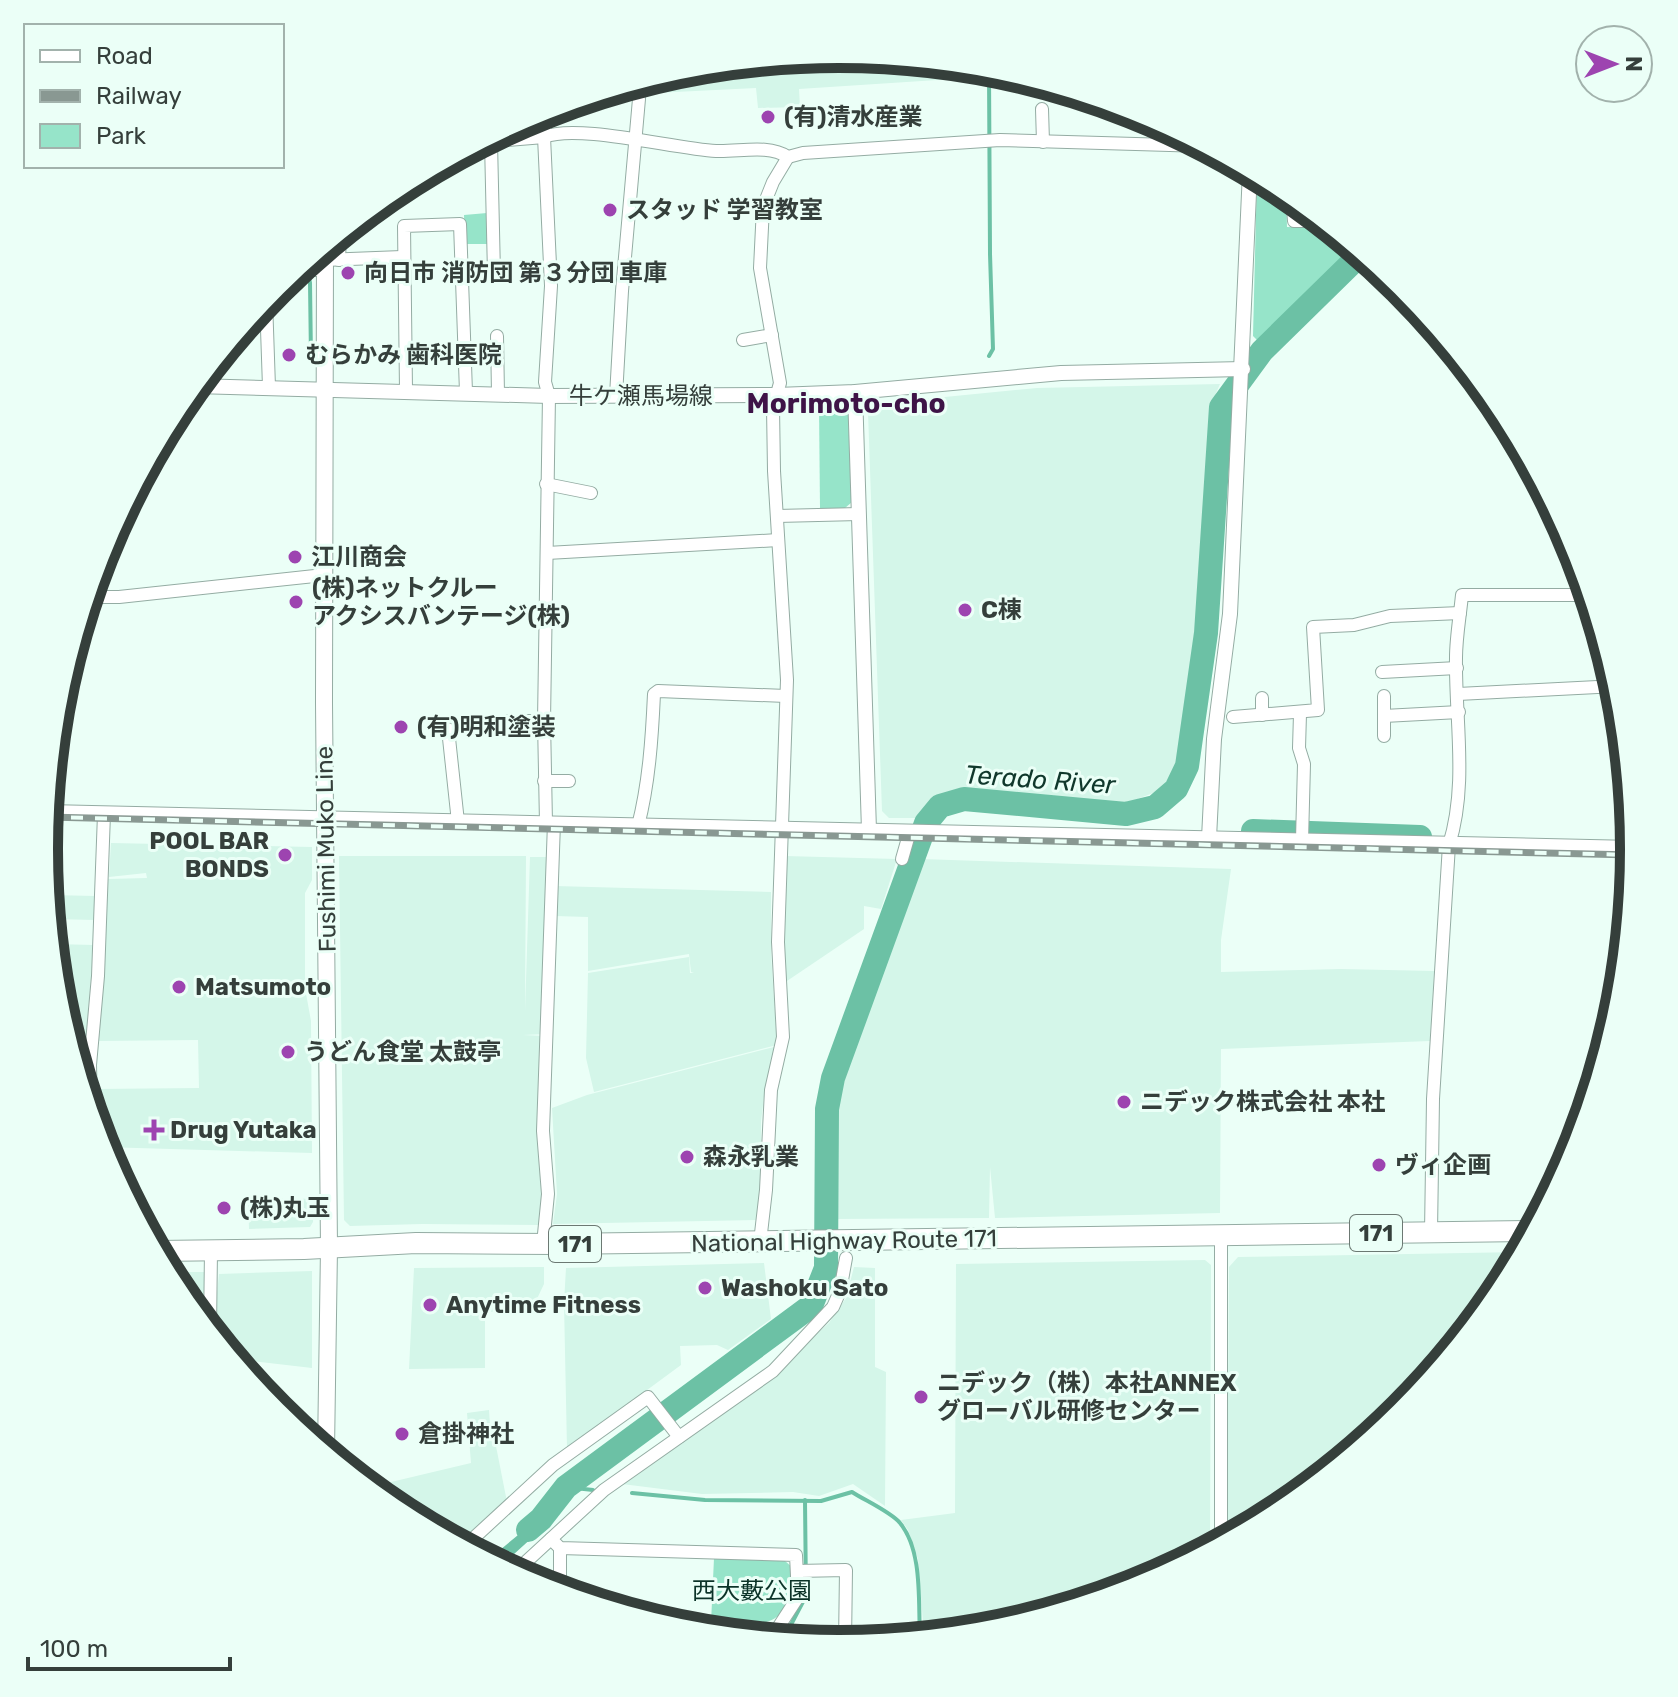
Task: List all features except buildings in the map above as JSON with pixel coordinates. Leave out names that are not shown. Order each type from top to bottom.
[{"type":"highway","name":"National Highway Route 171","points":[[171,1251],[416,1243],[760,1242],[834,1247],[1221,1235],[1519,1231]]},
{"type":"main road","name":"Fushimi Muko Line","points":[[326,1438],[329,1248],[324,575],[328,259]]},
{"type":"street","points":[[616,396],[639,99]]},
{"type":"street","points":[[1042,109],[1043,142]]},
{"type":"street","points":[[543,1244],[548,1194],[543,1131],[550,823],[544,781],[549,396],[545,382],[551,286],[545,125]]},
{"type":"street","points":[[512,140],[544,137],[553,133],[715,151],[777,150],[788,157]]},
{"type":"street","points":[[760,1242],[771,1090],[783,1037],[778,942],[786,696],[773,408],[780,383],[760,268],[763,207],[788,157],[803,153],[993,141],[1178,145]]},
{"type":"street","points":[[487,152],[494,274]]},
{"type":"street","points":[[1209,838],[1214,739],[1230,614],[1250,184]]},
{"type":"street","points":[[406,390],[404,226],[460,224],[466,392]]},
{"type":"street","points":[[328,259],[402,257]]},
{"type":"street","points":[[267,318],[269,387]]},
{"type":"street","points":[[743,340],[772,335]]},
{"type":"street","points":[[497,336],[498,394]]},
{"type":"street","name":"牛ケ瀬馬場線","points":[[210,386],[549,396],[777,395],[855,392],[1061,373],[1243,369]]},
{"type":"street","points":[[855,392],[869,830]]},
{"type":"street","points":[[546,484],[591,493]]},
{"type":"street","points":[[777,516],[859,514]]},
{"type":"street","points":[[547,553],[778,540]]},
{"type":"street","points":[[99,597],[324,575]]},
{"type":"street","points":[[1431,1232],[1433,1099],[1449,845],[1454,827],[1460,759],[1457,668],[1462,595],[1578,595]]},
{"type":"street","points":[[1233,717],[1300,714],[1318,710],[1313,627],[1354,625],[1390,616],[1460,613]]},
{"type":"street","points":[[1382,672],[1457,668]]},
{"type":"street","points":[[1458,694],[1603,687]]},
{"type":"street","points":[[638,826],[644,804],[652,739],[654,694],[658,691],[726,692],[786,696]]},
{"type":"street","points":[[1384,696],[1384,736]]},
{"type":"street","points":[[1262,698],[1262,715]]},
{"type":"street","points":[[1384,716],[1459,712]]},
{"type":"street","points":[[1300,714],[1299,748],[1304,764],[1302,840]]},
{"type":"street","points":[[493,721],[544,721]]},
{"type":"street","points":[[440,729],[448,729],[458,822]]},
{"type":"street","points":[[544,781],[569,781]]},
{"type":"street","points":[[59,812],[1620,848]]},
{"type":"street","points":[[90,1069],[104,814]]},
{"type":"street","points":[[902,859],[920,831]]},
{"type":"street","points":[[1221,1235],[1221,1529]]},
{"type":"street","points":[[527,1564],[556,1543],[604,1490],[773,1371],[823,1320],[840,1291],[834,1247]]},
{"type":"street","points":[[210,1311],[211,1251]]},
{"type":"street","points":[[473,1538],[553,1465],[648,1397],[679,1437]]},
{"type":"street","points":[[556,1543],[796,1555],[798,1597],[778,1627]]},
{"type":"street","points":[[556,1543],[559,1577]]},
{"type":"street","points":[[797,1571],[846,1570],[845,1630]]},
{"type":"shaded area","points":[[788,69],[890,69],[964,78],[799,89],[800,107],[758,108],[756,88],[638,94],[737,74]]},
{"type":"shaded area","points":[[1220,384],[1210,407],[1199,597],[1177,764],[1161,790],[1127,803],[965,789],[946,792],[929,804],[918,818],[889,818],[882,811],[868,412],[874,404],[1037,388]]},
{"type":"shaded area","points":[[111,843],[312,847],[312,880],[305,893],[305,988],[311,1021],[312,1153],[117,1147],[96,1089],[199,1088],[198,1040],[98,1041],[108,879],[147,878],[146,873],[109,877]]},
{"type":"shaded area","points":[[339,856],[526,856],[525,1011],[530,857],[552,857],[546,1034],[523,1035],[544,1036],[545,1194],[540,1225],[350,1226],[344,1220]]},
{"type":"shaded area","points":[[785,856],[897,859],[881,909],[864,906],[864,929],[781,985]]},
{"type":"shaded area","points":[[921,859],[1231,869],[1221,940],[1221,972],[1341,969],[1434,971],[1430,1041],[1221,1049],[1220,1213],[995,1218],[990,1167],[989,1218],[835,1219],[838,1096]]},
{"type":"shaded area","points":[[555,886],[771,892],[771,954],[777,1045],[594,1092],[586,1058],[588,973],[689,957],[690,973],[694,973],[691,972],[689,954],[588,971],[588,917],[555,916]]},
{"type":"shaded area","points":[[60,895],[96,896],[95,920],[62,919]]},
{"type":"shaded area","points":[[64,944],[94,945],[85,1045],[73,1001]]},
{"type":"shaded area","points":[[778,1046],[765,1087],[761,1122],[761,1203],[756,1220],[553,1224],[557,1194],[552,1108],[587,1095]]},
{"type":"shaded area","points":[[248,1197],[314,1199],[313,1222],[310,1227],[249,1229]]},
{"type":"shaded area","points":[[1507,1252],[1459,1324],[1391,1401],[1314,1468],[1227,1526],[1229,1267],[1238,1257]]},
{"type":"shaded area","points":[[1205,1260],[1211,1265],[1210,1535],[1138,1570],[1090,1588],[1041,1603],[923,1625],[918,1559],[908,1530],[901,1520],[955,1513],[956,1264]]},
{"type":"shaded area","points":[[764,1263],[771,1319],[728,1350],[717,1345],[680,1346],[681,1365],[567,1449],[566,1268]]},
{"type":"shaded area","points":[[544,1267],[544,1284],[535,1303],[485,1313],[485,1368],[409,1369],[414,1268]]},
{"type":"shaded area","points":[[854,1267],[875,1268],[875,1367],[886,1372],[885,1506],[853,1484],[819,1496],[793,1492],[702,1494],[622,1484],[770,1376],[829,1323],[846,1298]]},
{"type":"shaded area","points":[[312,1271],[312,1368],[250,1361],[215,1318],[219,1274]]},
{"type":"shaded area","points":[[184,1272],[208,1272],[207,1306]]},
{"type":"shaded area","points":[[489,1410],[491,1440],[495,1441],[507,1502],[470,1536],[385,1483],[471,1463],[467,1413]]},
{"type":"shaded area","points":[[548,1502],[552,1509],[545,1526],[511,1557],[499,1551],[540,1517]]},
{"type":"green space","points":[[1257,189],[1286,209],[1287,227],[1312,228],[1347,256],[1261,344],[1253,336]]},
{"type":"green space","points":[[487,213],[487,244],[465,244],[464,215]]},
{"type":"green space","points":[[841,406],[848,413],[852,502],[845,508],[820,508],[819,407]]},
{"type":"green space","name":"西大藪公園","points":[[714,1558],[785,1561],[793,1568],[786,1604],[770,1621],[747,1624],[711,1618]]},
{"type":"waterway","points":[[989,83],[993,349],[989,356]]},
{"type":"waterway","name":"Terado River","points":[[528,1530],[541,1519],[566,1487],[811,1306],[826,1268],[827,1109],[833,1078],[926,823],[940,806],[964,799],[1126,814],[1155,807],[1176,789],[1187,766],[1206,633],[1221,407],[1262,351],[1354,261]]},
{"type":"waterway","points":[[309,276],[311,359]]},
{"type":"waterway","points":[[1253,831],[1420,837]]},
{"type":"waterway","points":[[566,1487],[593,1490]]},
{"type":"waterway","points":[[632,1493],[705,1500],[821,1501],[852,1492],[890,1515],[907,1534],[916,1562],[920,1625]]},
{"type":"waterway","points":[[789,1628],[806,1596],[805,1500]]},
{"type":"railway","points":[[59,817],[1620,855]]},
{"type":"place","name":"(有)清水産業","points":[[768,117]]},
{"type":"place","name":"スタッド 学習教室","points":[[610,210]]},
{"type":"place","name":"向日市 消防団 第３分団 車庫","points":[[348,273]]},
{"type":"place","name":"むらかみ 歯科医院","points":[[289,355]]},
{"type":"place","name":"江川商会","points":[[295,557]]},
{"type":"place","name":"(株)ネットクルー アクシスバンテージ(株)","points":[[296,602]]},
{"type":"place","name":"C棟","points":[[965,610]]},
{"type":"place","name":"(有)明和塗装","points":[[401,727]]},
{"type":"place","name":"POOL BAR BONDS","points":[[285,855]]},
{"type":"place","name":"Matsumoto","points":[[179,987]]},
{"type":"place","name":"うどん食堂 太鼓亭","points":[[288,1052]]},
{"type":"place","name":"ニデック株式会社 本社","points":[[1124,1102]]},
{"type":"place","name":"Drug Yutaka","points":[[154,1130]]},
{"type":"place","name":"森永乳業","points":[[687,1157]]},
{"type":"place","name":"ヴィ企画","points":[[1379,1165]]},
{"type":"place","name":"(株)丸玉","points":[[224,1208]]},
{"type":"place","name":"Washoku Sato","points":[[705,1288]]},
{"type":"place","name":"Anytime Fitness","points":[[430,1305]]},
{"type":"place","name":"ニデック（株）本社ANNEX グローバル研修センター","points":[[921,1397]]},
{"type":"place","name":"倉掛神社","points":[[402,1434]]},
{"type":"district","name":"Morimoto-cho","points":[[846,403]]}]
